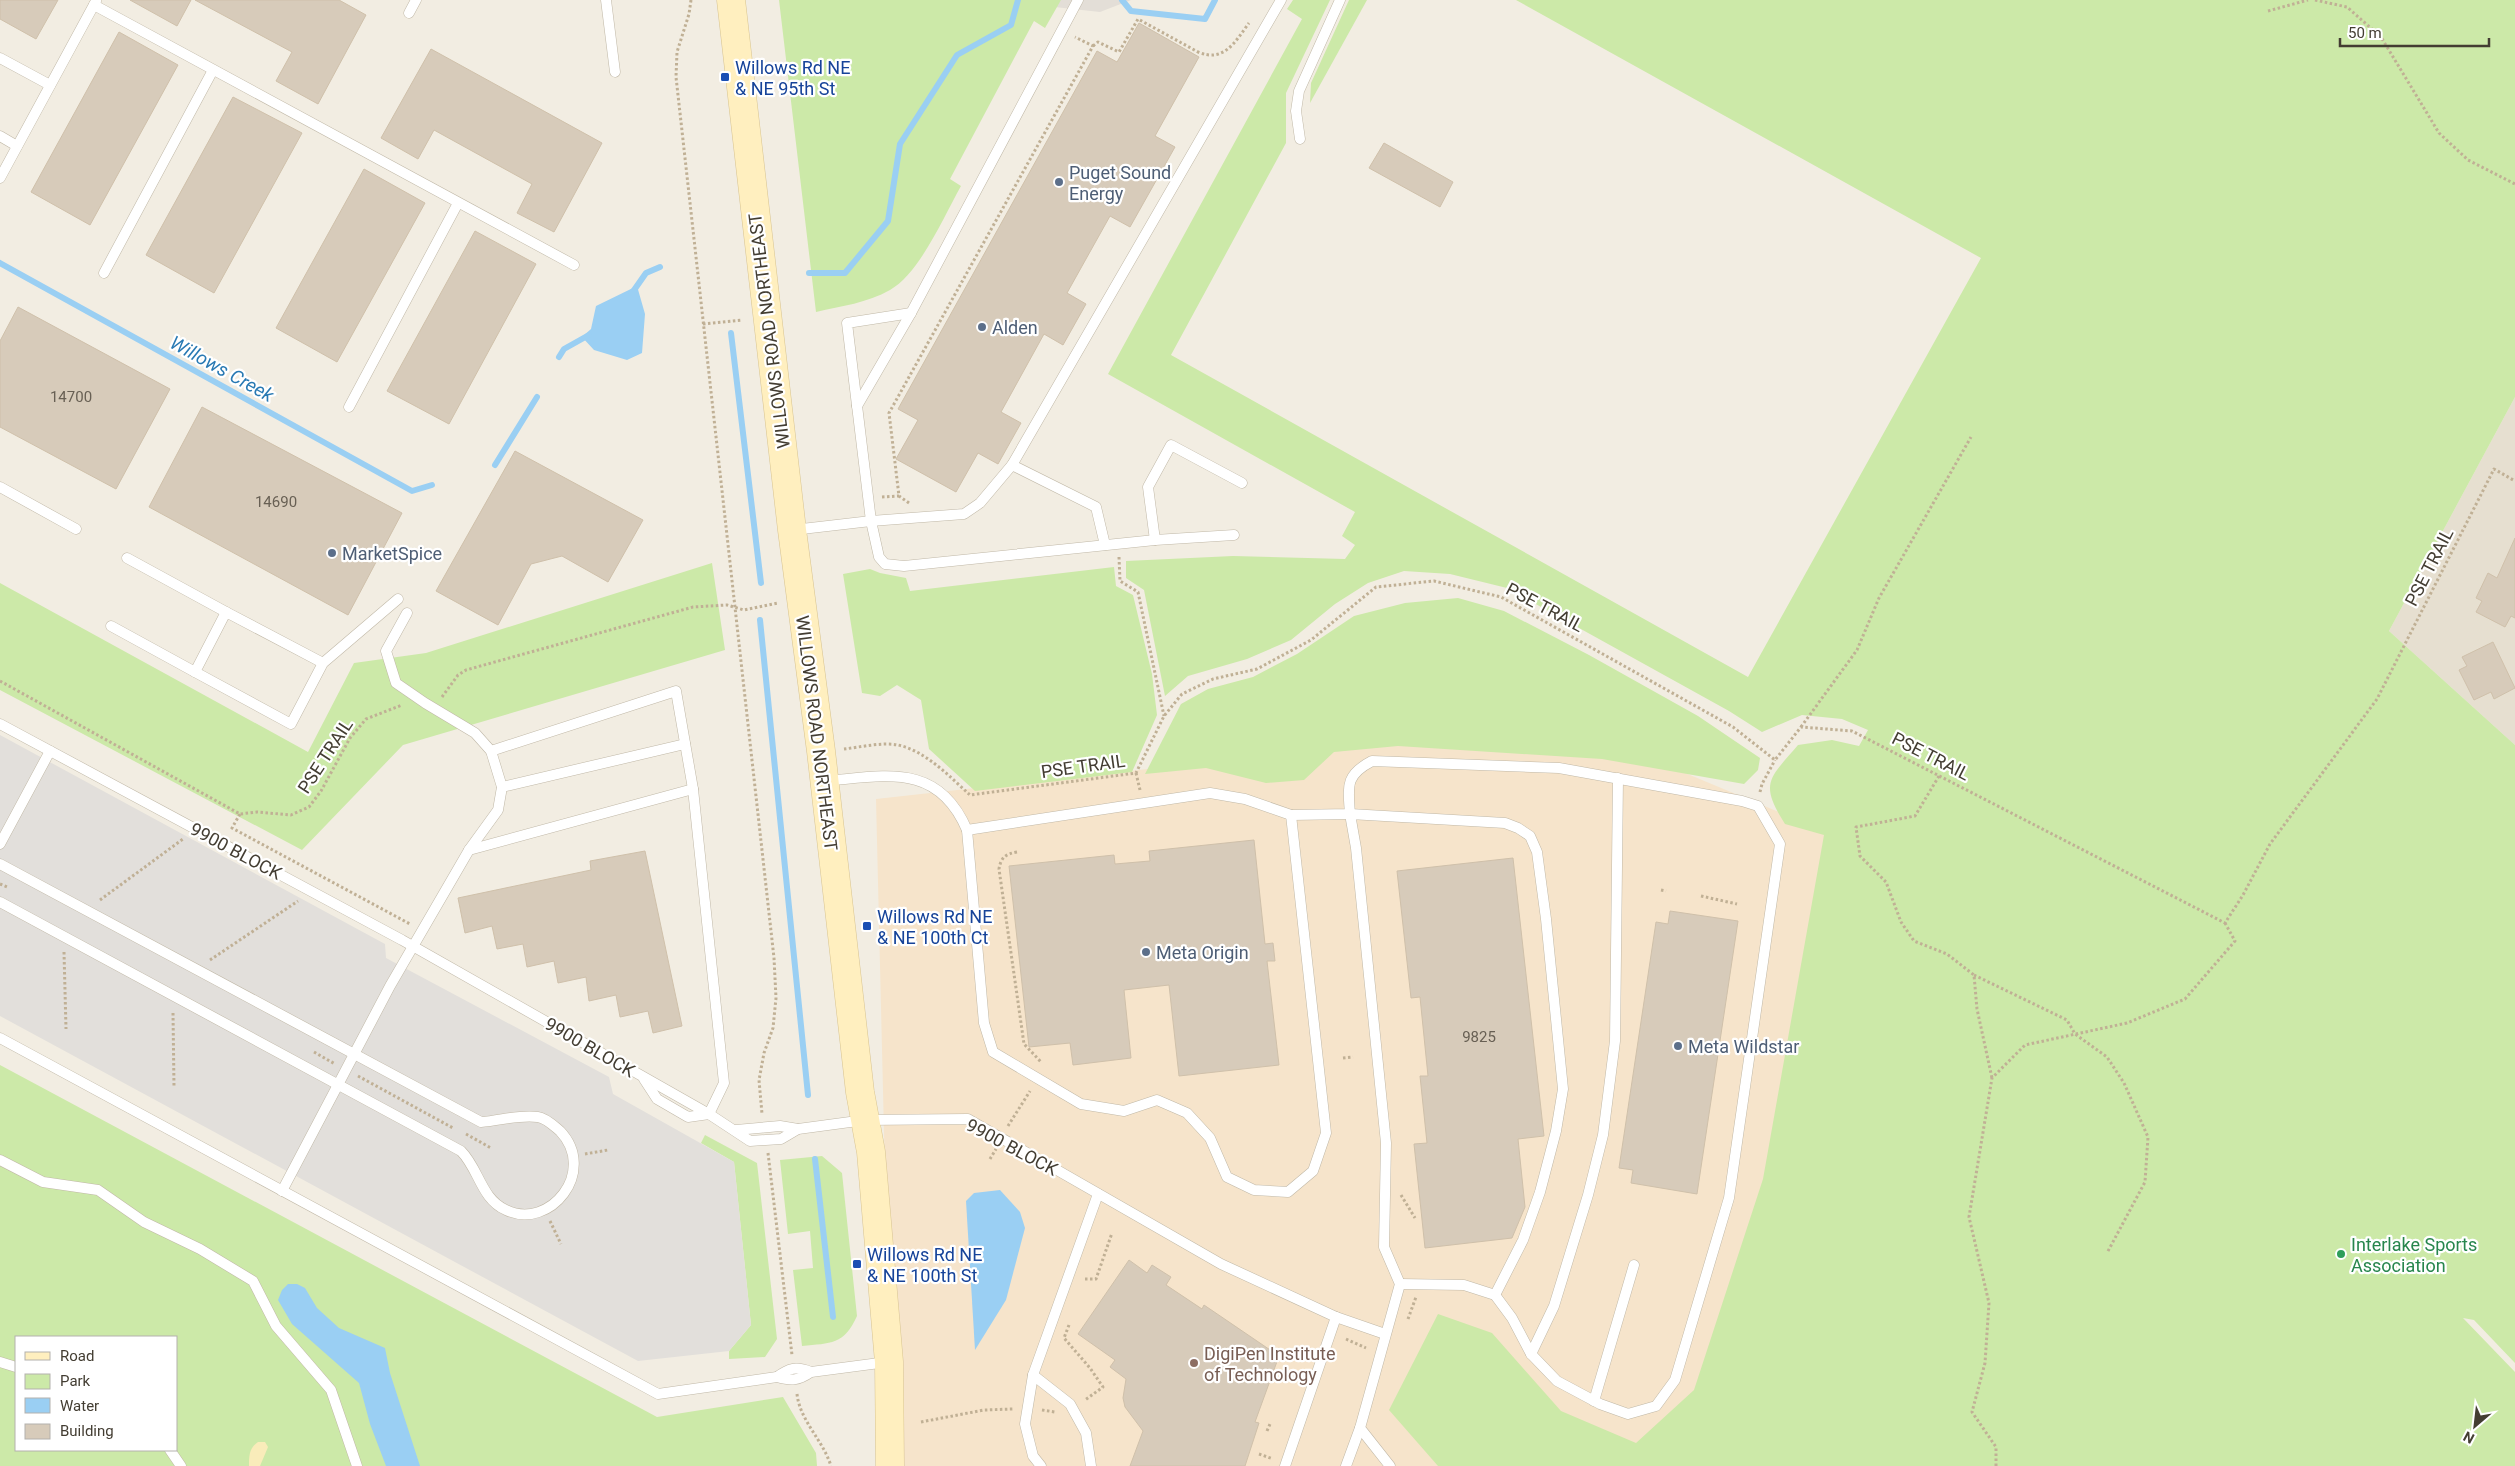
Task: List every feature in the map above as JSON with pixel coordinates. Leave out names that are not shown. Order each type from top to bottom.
[{"type":"main road","name":"WILLOWS ROAD NORTHEAST","points":[[731,0],[800,599],[821,751],[865,1120],[871,1152],[889,1362],[890,1466]]},
{"type":"lane","points":[[409,13],[416,0]]},
{"type":"lane","points":[[606,0],[615,72]]},
{"type":"lane","points":[[857,406],[911,313],[1078,0]]},
{"type":"lane","points":[[792,530],[871,521],[964,514],[980,503],[1012,465],[1281,0]]},
{"type":"lane","points":[[1300,139],[1296,112],[1299,91],[1340,0]]},
{"type":"lane","points":[[0,178],[95,3],[213,70],[574,265]]},
{"type":"lane","points":[[0,58],[50,85]]},
{"type":"lane","points":[[104,273],[213,70]]},
{"type":"lane","points":[[0,136],[17,146]]},
{"type":"lane","points":[[349,407],[458,203]]},
{"type":"lane","points":[[911,313],[847,323],[871,521],[879,557],[885,564],[894,566],[1105,544],[1234,534]]},
{"type":"lane","points":[[1155,540],[1148,487],[1171,445],[1242,483]]},
{"type":"lane","points":[[1012,465],[1096,508],[1105,544]]},
{"type":"lane","points":[[0,487],[76,528]]},
{"type":"lane","points":[[127,558],[323,663]]},
{"type":"lane","points":[[111,626],[291,724],[323,663],[398,599]]},
{"type":"lane","points":[[195,672],[226,612]]},
{"type":"lane","points":[[282,1191],[390,986],[415,947],[469,850],[498,810],[502,787],[491,751],[475,733],[396,683],[386,651],[407,613]]},
{"type":"lane","points":[[491,751],[676,691],[693,789],[724,1083],[709,1114]]},
{"type":"lane","name":"9900 BLOCK","points":[[0,724],[415,947],[642,1076],[657,1099],[688,1116],[709,1114],[750,1141],[781,1139],[798,1129],[865,1120],[968,1119],[1221,1264],[1336,1317],[1385,1334]]},
{"type":"lane","points":[[502,787],[685,744]]},
{"type":"lane","points":[[0,844],[50,751]]},
{"type":"lane","points":[[1346,1466],[1360,1428],[1400,1284],[1384,1248],[1386,1143],[1348,784],[1357,768],[1372,761],[1558,768],[1742,800],[1758,806],[1780,844],[1729,1198],[1675,1380],[1656,1406],[1628,1414],[1594,1401],[1557,1381],[1531,1354],[1512,1318],[1495,1295],[1464,1285],[1400,1284]]},
{"type":"lane","points":[[824,781],[904,775],[930,783],[960,814],[967,830],[984,1022],[993,1052],[1082,1104],[1124,1111],[1157,1100],[1187,1113],[1210,1138],[1227,1177],[1254,1190],[1288,1192],[1313,1171],[1326,1133],[1291,815]]},
{"type":"lane","points":[[1531,1354],[1554,1306],[1588,1195],[1603,1135],[1615,1041],[1618,778]]},
{"type":"lane","points":[[469,850],[693,789]]},
{"type":"lane","points":[[967,830],[1210,793],[1245,800],[1291,815],[1350,814],[1506,823],[1530,836],[1537,852],[1546,919],[1563,1089],[1556,1131],[1540,1192],[1523,1240],[1495,1295]]},
{"type":"lane","points":[[0,864],[481,1122],[521,1117],[540,1117],[554,1125],[568,1140],[575,1169],[569,1187],[558,1200],[544,1208],[527,1214],[507,1211],[490,1200],[470,1160],[461,1151],[0,902]]},
{"type":"lane","points":[[0,1038],[658,1394],[777,1377],[790,1380],[801,1379],[811,1372],[889,1362]]},
{"type":"lane","points":[[0,1160],[43,1182],[98,1190],[144,1222],[200,1248],[253,1281],[276,1326],[331,1390],[357,1466]]},
{"type":"lane","points":[[1041,1466],[1034,1456],[1025,1424],[1033,1375],[1098,1194]]},
{"type":"lane","points":[[1594,1401],[1634,1265]]},
{"type":"lane","points":[[1285,1466],[1336,1317]]},
{"type":"lane","points":[[0,1362],[15,1367]]},
{"type":"lane","points":[[1033,1375],[1070,1404],[1086,1433],[1091,1466]]},
{"type":"lane","points":[[1360,1428],[1390,1466]]},
{"type":"lane","points":[[171,1451],[181,1466]]},
{"type":"path","points":[[691,0],[689,14],[677,52],[676,76],[774,958],[776,998],[773,1028],[764,1053],[759,1080],[762,1110]]},
{"type":"path","points":[[2268,11],[2308,0]]},
{"type":"path","points":[[2315,0],[2347,7],[2381,37],[2439,133],[2468,160],[2515,184]]},
{"type":"path","points":[[899,496],[889,414],[1094,46],[1098,42],[1119,52],[1138,19],[1198,52],[1206,55],[1216,55],[1230,48],[1254,16]]},
{"type":"path","points":[[1080,28],[1075,37],[1094,46]]},
{"type":"path","points":[[703,324],[742,320]]},
{"type":"path","points":[[1762,784],[1775,760],[1857,650],[1879,598],[1970,437]]},
{"type":"path","name":"PSE TRAIL","points":[[1801,727],[1852,731],[2225,923],[2243,895],[2270,844],[2376,699],[2494,469],[2515,481]]},
{"type":"path","points":[[881,497],[899,496],[908,503],[916,502]]},
{"type":"path","points":[[1105,544],[1119,554],[1120,581],[1138,592],[1164,716]]},
{"type":"path","name":"PSE TRAIL","points":[[821,751],[898,745],[935,764],[970,796],[1136,773],[1164,716],[1182,694],[1213,679],[1257,669],[1311,640],[1376,587],[1434,581],[1500,597],[1733,727],[1775,760]]},
{"type":"path","name":"PSE TRAIL","points":[[240,814],[257,812],[291,815],[309,807],[321,791],[350,738],[366,719],[406,703],[438,702],[458,674],[466,670],[693,607],[727,605],[744,610],[800,599]]},
{"type":"path","points":[[0,680],[240,814],[232,828]]},
{"type":"path","points":[[1939,776],[1915,816],[1856,827],[1860,856],[1886,882],[1901,922],[1914,941],[1947,954],[1974,975],[2066,1020],[2075,1034],[2107,1057],[2124,1083],[2148,1137],[2145,1182],[2107,1253]]},
{"type":"path","points":[[87,910],[197,830],[232,828],[410,924]]},
{"type":"path","points":[[990,1159],[1038,1078],[1043,1064],[1024,1044],[999,869],[1000,861],[1006,854],[1017,852]]},
{"type":"path","points":[[196,970],[311,892],[324,878]]},
{"type":"path","points":[[1661,890],[1666,891]]},
{"type":"path","points":[[1701,896],[1737,904]]},
{"type":"path","points":[[1992,1078],[2025,1045],[2127,1023],[2185,999],[2236,941],[2225,923]]},
{"type":"path","points":[[63,936],[66,1029]]},
{"type":"path","points":[[1974,975],[1977,1009],[1992,1078],[1970,1217],[1989,1304],[1985,1363],[1972,1412],[1996,1447],[1996,1466]]},
{"type":"path","points":[[173,995],[174,1087]]},
{"type":"path","points":[[1343,1058],[1353,1057]]},
{"type":"path","points":[[489,1155],[495,1143]]},
{"type":"path","points":[[768,1153],[792,1355]]},
{"type":"path","points":[[1396,1191],[1415,1218]]},
{"type":"path","points":[[544,1208],[561,1244]]},
{"type":"path","points":[[1082,1286],[1086,1277],[1096,1279],[1112,1233]]},
{"type":"path","points":[[1405,1327],[1417,1297]]},
{"type":"path","points":[[1070,1321],[1064,1338],[1085,1361],[1103,1387]]},
{"type":"path","points":[[1346,1339],[1364,1346],[1369,1353]]},
{"type":"path","points":[[796,1392],[798,1406],[824,1447],[831,1466]]},
{"type":"path","points":[[921,1422],[1000,1408]]},
{"type":"path","points":[[1267,1431],[1270,1424]]},
{"type":"path","points":[[1260,1454],[1272,1458]]},
{"type":"shaded area","points":[[990,0],[1131,0],[1100,12]]},
{"type":"shaded area","points":[[2515,397],[2515,745],[2389,631]]},
{"type":"shaded area","points":[[1565,723],[1880,854],[1700,1466],[892,1466],[876,799]]},
{"type":"shaded area","points":[[0,735],[385,944],[386,958],[609,1077],[613,1094],[734,1162],[751,1325],[729,1351],[638,1361],[0,1016]]},
{"type":"green space","points":[[779,0],[1061,0],[1045,28],[1034,21],[950,179],[961,186],[930,243],[911,271],[890,290],[872,298],[816,312]]},
{"type":"green space","points":[[1293,0],[1330,0],[1286,93],[1286,143],[1171,355],[1748,677],[1981,258],[1516,0],[2515,0],[2515,397],[2389,631],[2515,745],[2515,1363],[2474,1320],[2463,1318],[2515,1372],[2515,1466],[1438,1466],[1389,1410],[1438,1314],[1492,1333],[1561,1411],[1636,1443],[1694,1390],[1763,1179],[1824,835],[1785,824],[1772,799],[1771,782],[1774,774],[1798,745],[1832,740],[1859,746],[1868,730],[1842,719],[1802,715],[1762,732],[1729,711],[1507,588],[1450,574],[1404,571],[1368,583],[1335,604],[1291,640],[1247,659],[1188,676],[1165,696],[1144,590],[1126,578],[1126,561],[1233,556],[1345,559],[1355,545],[1342,536],[1355,512],[1108,374],[1302,19],[1287,9]]},
{"type":"green space","points":[[1349,0],[1367,0],[1310,103],[1311,83]]},
{"type":"green space","points":[[712,563],[725,650],[403,745],[302,850],[0,690],[0,583],[308,752],[354,663],[426,653]]},
{"type":"green space","points":[[1114,567],[1116,586],[1133,595],[1152,674],[1157,715],[1132,772],[975,791],[929,749],[921,700],[897,685],[880,696],[862,693],[843,574],[870,569],[906,578],[910,591]]},
{"type":"green space","points":[[1458,598],[1504,611],[1589,655],[1698,716],[1760,758],[1758,770],[1744,784],[1602,759],[1398,746],[1334,752],[1304,780],[1266,783],[1206,768],[1145,774],[1181,704],[1208,689],[1253,677],[1297,654],[1354,616],[1405,603]]},
{"type":"green space","points":[[0,1065],[657,1417],[783,1397],[816,1453],[817,1466],[0,1466]]},
{"type":"green space","points":[[705,1135],[757,1163],[777,1339],[765,1357],[729,1359],[729,1351],[751,1325],[734,1162],[701,1143]]},
{"type":"green space","points":[[822,1156],[842,1173],[857,1316],[847,1332],[836,1341],[802,1346],[793,1270],[813,1268],[810,1231],[788,1234],[780,1160]]},
{"type":"sand","points":[[258,1442],[265,1442],[268,1447],[260,1466],[249,1466],[251,1450]]},
{"type":"water","points":[[637,286],[645,314],[642,353],[627,360],[594,350],[582,337],[591,329],[596,306]]},
{"type":"water","points":[[1000,1190],[1020,1212],[1025,1228],[1006,1300],[975,1350],[966,1201],[974,1193]]},
{"type":"water","points":[[288,1284],[297,1284],[305,1288],[317,1308],[339,1328],[385,1348],[390,1373],[420,1466],[386,1466],[370,1424],[359,1383],[292,1324],[278,1300],[282,1290]]},
{"type":"building","points":[[0,0],[58,0],[36,39],[0,19]]},
{"type":"building","points":[[130,0],[191,0],[177,26]]},
{"type":"building","points":[[195,0],[339,0],[366,15],[318,104],[276,81],[292,52]]},
{"type":"building","points":[[1139,23],[1199,57],[1155,136],[1175,147],[1130,227],[1110,216],[1067,293],[1086,304],[1063,345],[1044,334],[1001,412],[1021,423],[998,464],[978,453],[956,492],[896,459],[918,420],[898,409],[1097,51],[1117,62]]},
{"type":"building","points":[[119,32],[178,65],[90,225],[31,192]]},
{"type":"building","points":[[431,49],[602,143],[554,232],[517,213],[532,184],[434,130],[418,159],[381,138]]},
{"type":"building","points":[[233,97],[302,133],[214,293],[146,255]]},
{"type":"building","points":[[1384,143],[1453,182],[1440,207],[1369,168]]},
{"type":"building","points":[[364,169],[425,203],[337,362],[276,328]]},
{"type":"building","points":[[475,231],[536,264],[449,424],[387,391]]},
{"type":"building","points":[[18,307],[170,389],[116,489],[0,427],[0,341]]},
{"type":"building","points":[[202,407],[402,513],[348,615],[149,507]]},
{"type":"building","points":[[515,451],[643,520],[608,582],[562,556],[531,564],[498,625],[436,591]]},
{"type":"building","points":[[2515,538],[2515,618],[2511,616],[2505,627],[2476,612],[2482,601],[2476,598],[2488,573],[2497,578]]},
{"type":"building","points":[[2493,642],[2515,688],[2494,699],[2491,692],[2474,700],[2459,670],[2467,666],[2462,657]]},
{"type":"building","name":"Meta Origin","points":[[1254,840],[1265,944],[1273,943],[1275,961],[1267,961],[1279,1065],[1179,1076],[1169,985],[1124,990],[1131,1058],[1073,1065],[1070,1043],[1029,1047],[1009,866],[1114,855],[1115,864],[1150,861],[1149,851]]},
{"type":"building","points":[[645,851],[682,1026],[653,1033],[648,1011],[620,1017],[616,995],[589,1001],[586,977],[558,983],[554,961],[527,967],[523,944],[497,949],[492,926],[465,933],[458,898],[591,870],[590,861]]},
{"type":"building","points":[[1513,858],[1544,1136],[1518,1139],[1525,1207],[1512,1238],[1425,1248],[1414,1144],[1427,1143],[1420,1076],[1428,1076],[1420,997],[1411,998],[1397,871]]},
{"type":"building","name":"Meta Wildstar","points":[[1670,911],[1738,921],[1697,1194],[1631,1183],[1633,1170],[1619,1168],[1656,922],[1668,924]]},
{"type":"building","name":"DigiPen Institute of Technology","points":[[1129,1260],[1147,1273],[1152,1265],[1171,1277],[1166,1285],[1202,1309],[1204,1305],[1279,1356],[1255,1422],[1259,1423],[1245,1466],[1130,1466],[1143,1431],[1125,1407],[1123,1398],[1126,1379],[1110,1367],[1115,1360],[1078,1334]]},
{"type":"waterway","name":"Willows Creek","points":[[809,273],[845,273],[888,221],[900,144],[957,55],[1011,25],[1018,0]]},
{"type":"waterway","name":"Willows Creek","points":[[1122,0],[1131,11],[1205,19],[1215,0]]},
{"type":"waterway","name":"Willows Creek","points":[[0,263],[412,491],[432,485]]},
{"type":"waterway","name":"Willows Creek","points":[[632,293],[646,273],[660,267]]},
{"type":"waterway","points":[[731,333],[761,583]]},
{"type":"waterway","name":"Willows Creek","points":[[559,357],[564,349],[589,335]]},
{"type":"waterway","name":"Willows Creek","points":[[495,465],[537,397]]},
{"type":"waterway","points":[[760,620],[808,1095]]},
{"type":"waterway","points":[[815,1159],[833,1317]]},
{"type":"place","name":"Willows Rd NE & NE 95th St","points":[[725,77]]},
{"type":"place","name":"Puget Sound Energy","points":[[1059,182]]},
{"type":"place","name":"Alden","points":[[982,327]]},
{"type":"place","name":"MarketSpice","points":[[332,553]]},
{"type":"place","name":"Willows Rd NE & NE 100th Ct","points":[[867,926]]},
{"type":"place","name":"Meta Origin","points":[[1146,952]]},
{"type":"place","name":"Meta Wildstar","points":[[1678,1046]]},
{"type":"place","name":"Interlake Sports Association","points":[[2341,1254]]},
{"type":"place","name":"Willows Rd NE & NE 100th St","points":[[857,1264]]},
{"type":"place","name":"DigiPen Institute of Technology","points":[[1194,1363]]}]
